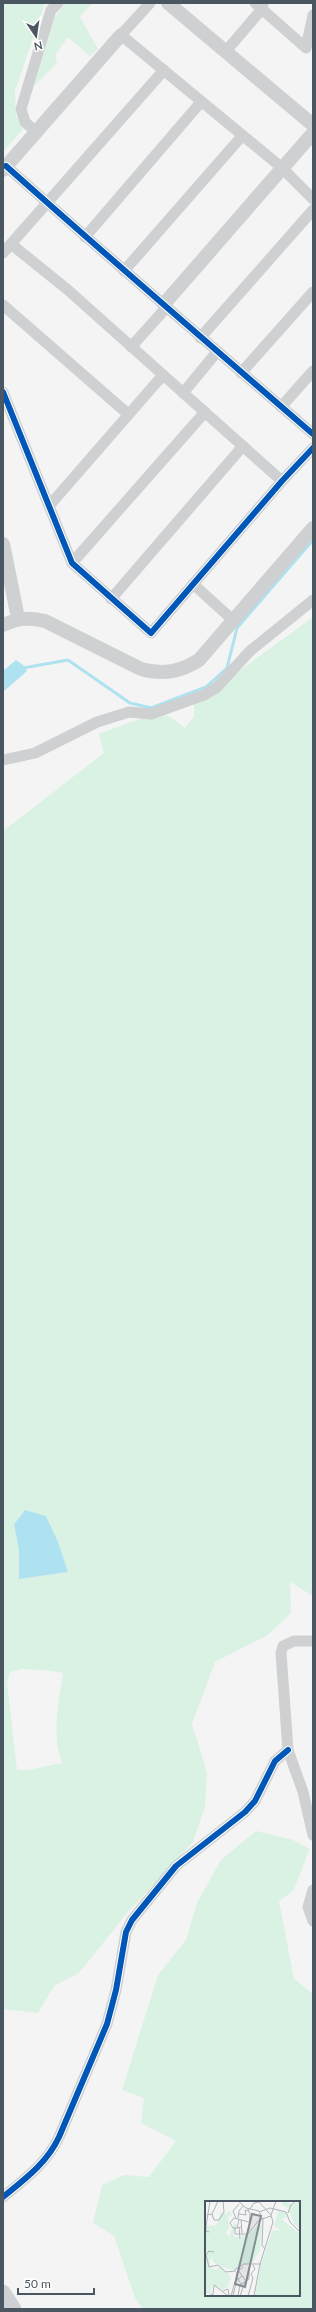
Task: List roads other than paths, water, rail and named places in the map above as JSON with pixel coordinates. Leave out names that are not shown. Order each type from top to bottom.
[{"type":"main road","points":[[3,2292],[14,2309]]},
{"type":"street","points":[[36,132],[25,122],[21,109],[51,10],[58,3]]},
{"type":"street","points":[[150,3],[4,168],[48,204],[165,306],[216,353],[313,434]]},
{"type":"street","points":[[168,3],[313,126]]},
{"type":"street","points":[[226,51],[260,5],[306,48],[313,15]]},
{"type":"street","points":[[121,35],[281,167],[313,199]]},
{"type":"street","points":[[3,253],[48,204],[164,70]]},
{"type":"street","points":[[85,237],[201,102]]},
{"type":"street","points":[[131,347],[281,167],[313,133]]},
{"type":"street","points":[[124,271],[242,136]]},
{"type":"street","points":[[200,338],[313,210]]},
{"type":"street","points":[[11,244],[68,290],[282,481]]},
{"type":"street","points":[[241,373],[313,292]]},
{"type":"street","points":[[3,305],[128,414]]},
{"type":"street","points":[[183,393],[216,353]]},
{"type":"street","points":[[281,407],[313,371]]},
{"type":"street","points":[[49,506],[163,375]]},
{"type":"street","points":[[3,392],[72,563],[151,633],[282,481],[313,448]]},
{"type":"street","points":[[72,563],[205,412]]},
{"type":"street","points":[[111,599],[243,446]]},
{"type":"street","points":[[3,625],[18,618],[29,617],[46,621],[141,669],[160,673],[176,671],[199,660],[234,622],[313,528]]},
{"type":"street","points":[[3,544],[18,618]]},
{"type":"street","points":[[193,584],[234,622]]},
{"type":"street","points":[[3,760],[35,753],[97,722],[129,712],[151,714],[204,695],[216,688],[250,651],[313,600]]},
{"type":"street","points":[[313,1641],[294,1641],[283,1646],[281,1653],[288,1750],[303,1792],[313,1835]]},
{"type":"street","points":[[3,2197],[43,2163],[57,2143],[107,2024],[116,1990],[126,1932],[132,1920],[176,1866],[245,1812],[255,1801],[275,1760],[288,1750]]},
{"type":"street","points":[[313,1890],[308,1907],[313,1921]]},
{"type":"water","points":[[16,660],[23,665],[27,671],[3,692],[3,671]]},
{"type":"water","points":[[25,1510],[46,1516],[58,1542],[68,1572],[19,1579],[19,1550],[14,1524]]},
{"type":"waterway","points":[[23,668],[68,660],[130,703],[151,708],[206,687],[227,668],[237,628],[313,540]]}]
